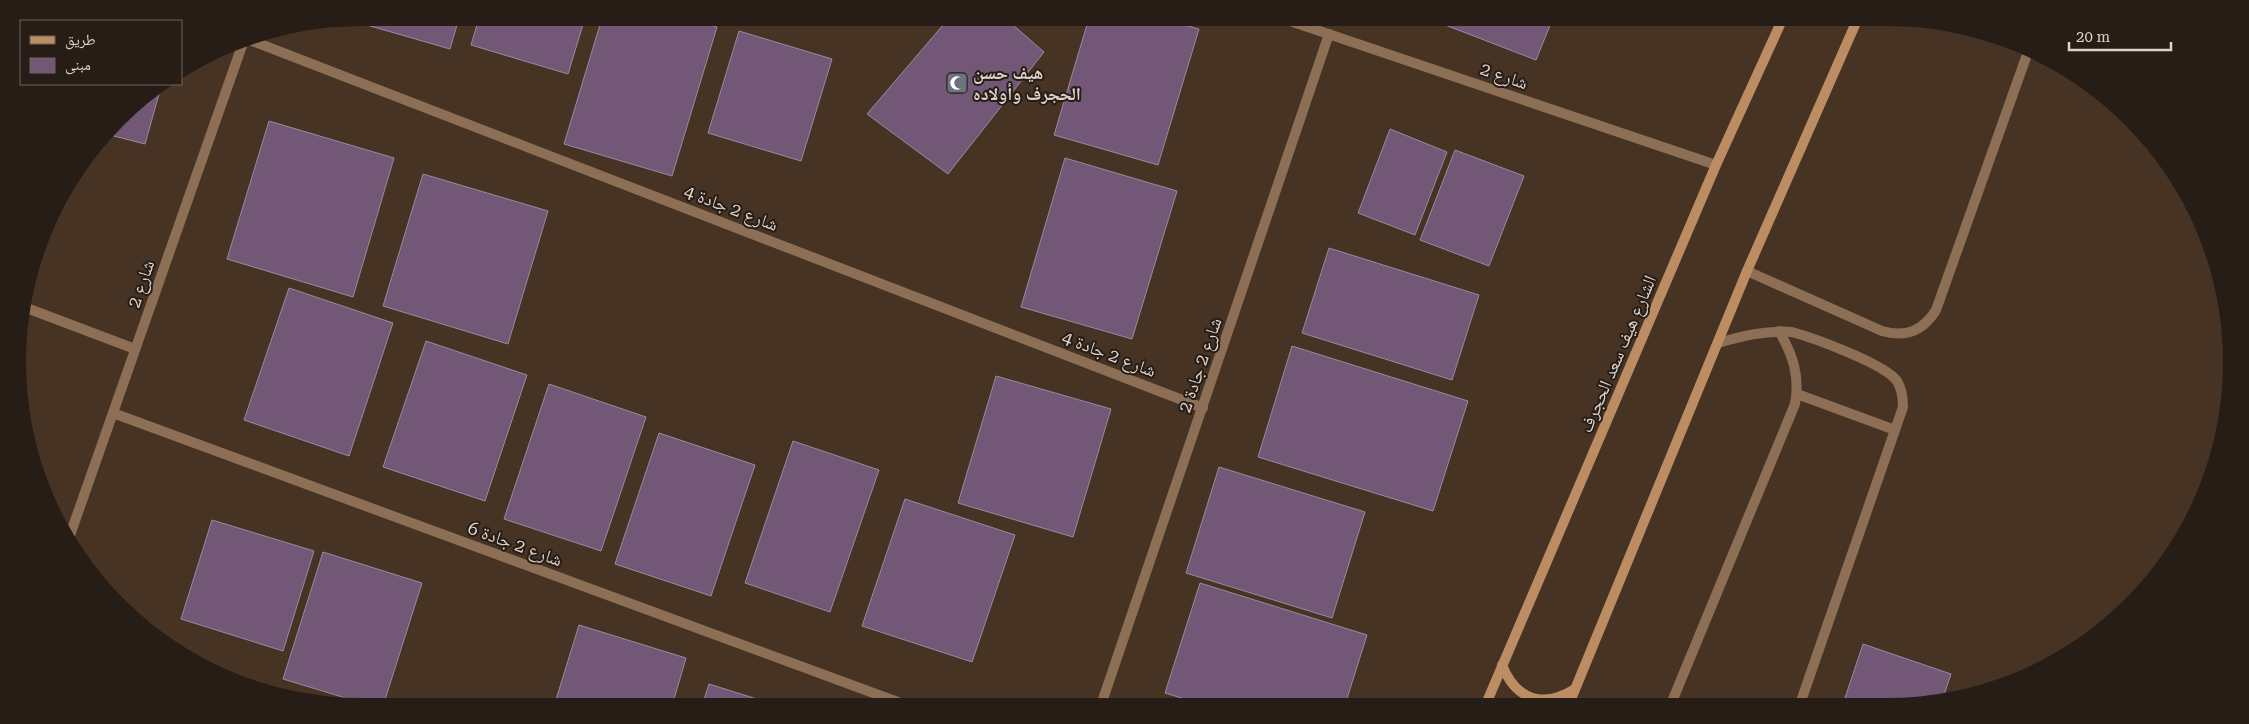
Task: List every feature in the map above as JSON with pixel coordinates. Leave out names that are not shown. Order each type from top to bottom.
[{"type":"street","name":"شارع 2","points":[[1305,26],[1716,165]]},
{"type":"street","name":"الشارع هيف سعد الحجرف","points":[[1488,698],[1716,165],[1779,26]]},
{"type":"street","points":[[1571,698],[1747,271],[1854,26]]},
{"type":"street","name":"شارع 2 جادة 2","points":[[1103,698],[1329,34]]},
{"type":"street","name":"شارع 2 جادة 4","points":[[259,43],[1203,408]]},
{"type":"street","name":"شارع 2","points":[[72,531],[241,49]]},
{"type":"street","points":[[1747,271],[1882,331],[1894,334],[1907,334],[1920,329],[1929,321],[1936,310],[2025,57]]},
{"type":"street","points":[[31,309],[135,349]]},
{"type":"street","points":[[1718,343],[1749,335],[1779,331],[1803,335],[1880,367],[1890,373],[1898,382],[1902,394],[1903,408],[1802,698]]},
{"type":"street","points":[[1673,698],[1795,404],[1798,377],[1794,361],[1779,331]]},
{"type":"street","points":[[1797,394],[1895,430]]},
{"type":"street","name":"شارع 2 جادة 6","points":[[113,413],[884,698]]},
{"type":"street","points":[[1502,665],[1508,679],[1518,691],[1532,698]]},
{"type":"street","points":[[1557,698],[1575,689]]},
{"type":"building","points":[[370,26],[457,26],[450,49]]},
{"type":"building","points":[[477,26],[583,26],[568,74],[471,45]]},
{"type":"building","points":[[600,26],[717,27],[672,176],[564,144]]},
{"type":"building","name":"هيف حسن الحجرف وأولاده","points":[[942,26],[1014,26],[1044,52],[948,174],[867,114]]},
{"type":"building","points":[[1087,26],[1188,26],[1199,29],[1158,165],[1054,135]]},
{"type":"building","points":[[1448,26],[1550,26],[1536,60]]},
{"type":"building","points":[[739,31],[832,59],[801,161],[708,133]]},
{"type":"building","points":[[159,96],[145,144],[115,136]]},
{"type":"building","points":[[269,121],[394,158],[353,297],[227,259]]},
{"type":"building","points":[[1390,129],[1447,152],[1415,235],[1358,213]]},
{"type":"building","points":[[1455,150],[1524,176],[1489,266],[1420,240]]},
{"type":"building","points":[[1065,158],[1177,191],[1132,339],[1021,307]]},
{"type":"building","points":[[423,174],[548,211],[508,344],[383,306]]},
{"type":"building","points":[[1329,248],[1479,295],[1452,380],[1302,333]]},
{"type":"building","points":[[289,288],[393,323],[349,456],[244,420]]},
{"type":"building","points":[[426,341],[527,375],[485,501],[383,467]]},
{"type":"building","points":[[1292,346],[1468,401],[1433,511],[1258,457]]},
{"type":"building","points":[[996,376],[1111,409],[1073,537],[958,503]]},
{"type":"building","points":[[549,384],[646,417],[601,551],[504,519]]},
{"type":"building","points":[[659,433],[755,465],[711,596],[615,564]]},
{"type":"building","points":[[793,441],[879,470],[830,612],[745,583]]},
{"type":"building","points":[[1219,467],[1365,512],[1332,618],[1186,573]]},
{"type":"building","points":[[905,499],[1015,535],[972,662],[862,626]]},
{"type":"building","points":[[212,520],[314,551],[283,651],[181,619]]},
{"type":"building","points":[[323,552],[422,583],[386,698],[343,697],[283,679]]},
{"type":"building","points":[[1200,583],[1367,635],[1347,698],[1181,698],[1165,693]]},
{"type":"building","points":[[579,625],[686,658],[674,698],[556,698]]},
{"type":"building","points":[[1863,644],[1951,674],[1945,692],[1909,697],[1845,698]]},
{"type":"building","points":[[709,684],[754,698],[705,698]]},
{"type":"place","name":"هيف حسن الحجرف وأولاده","points":[[957,83]]}]
